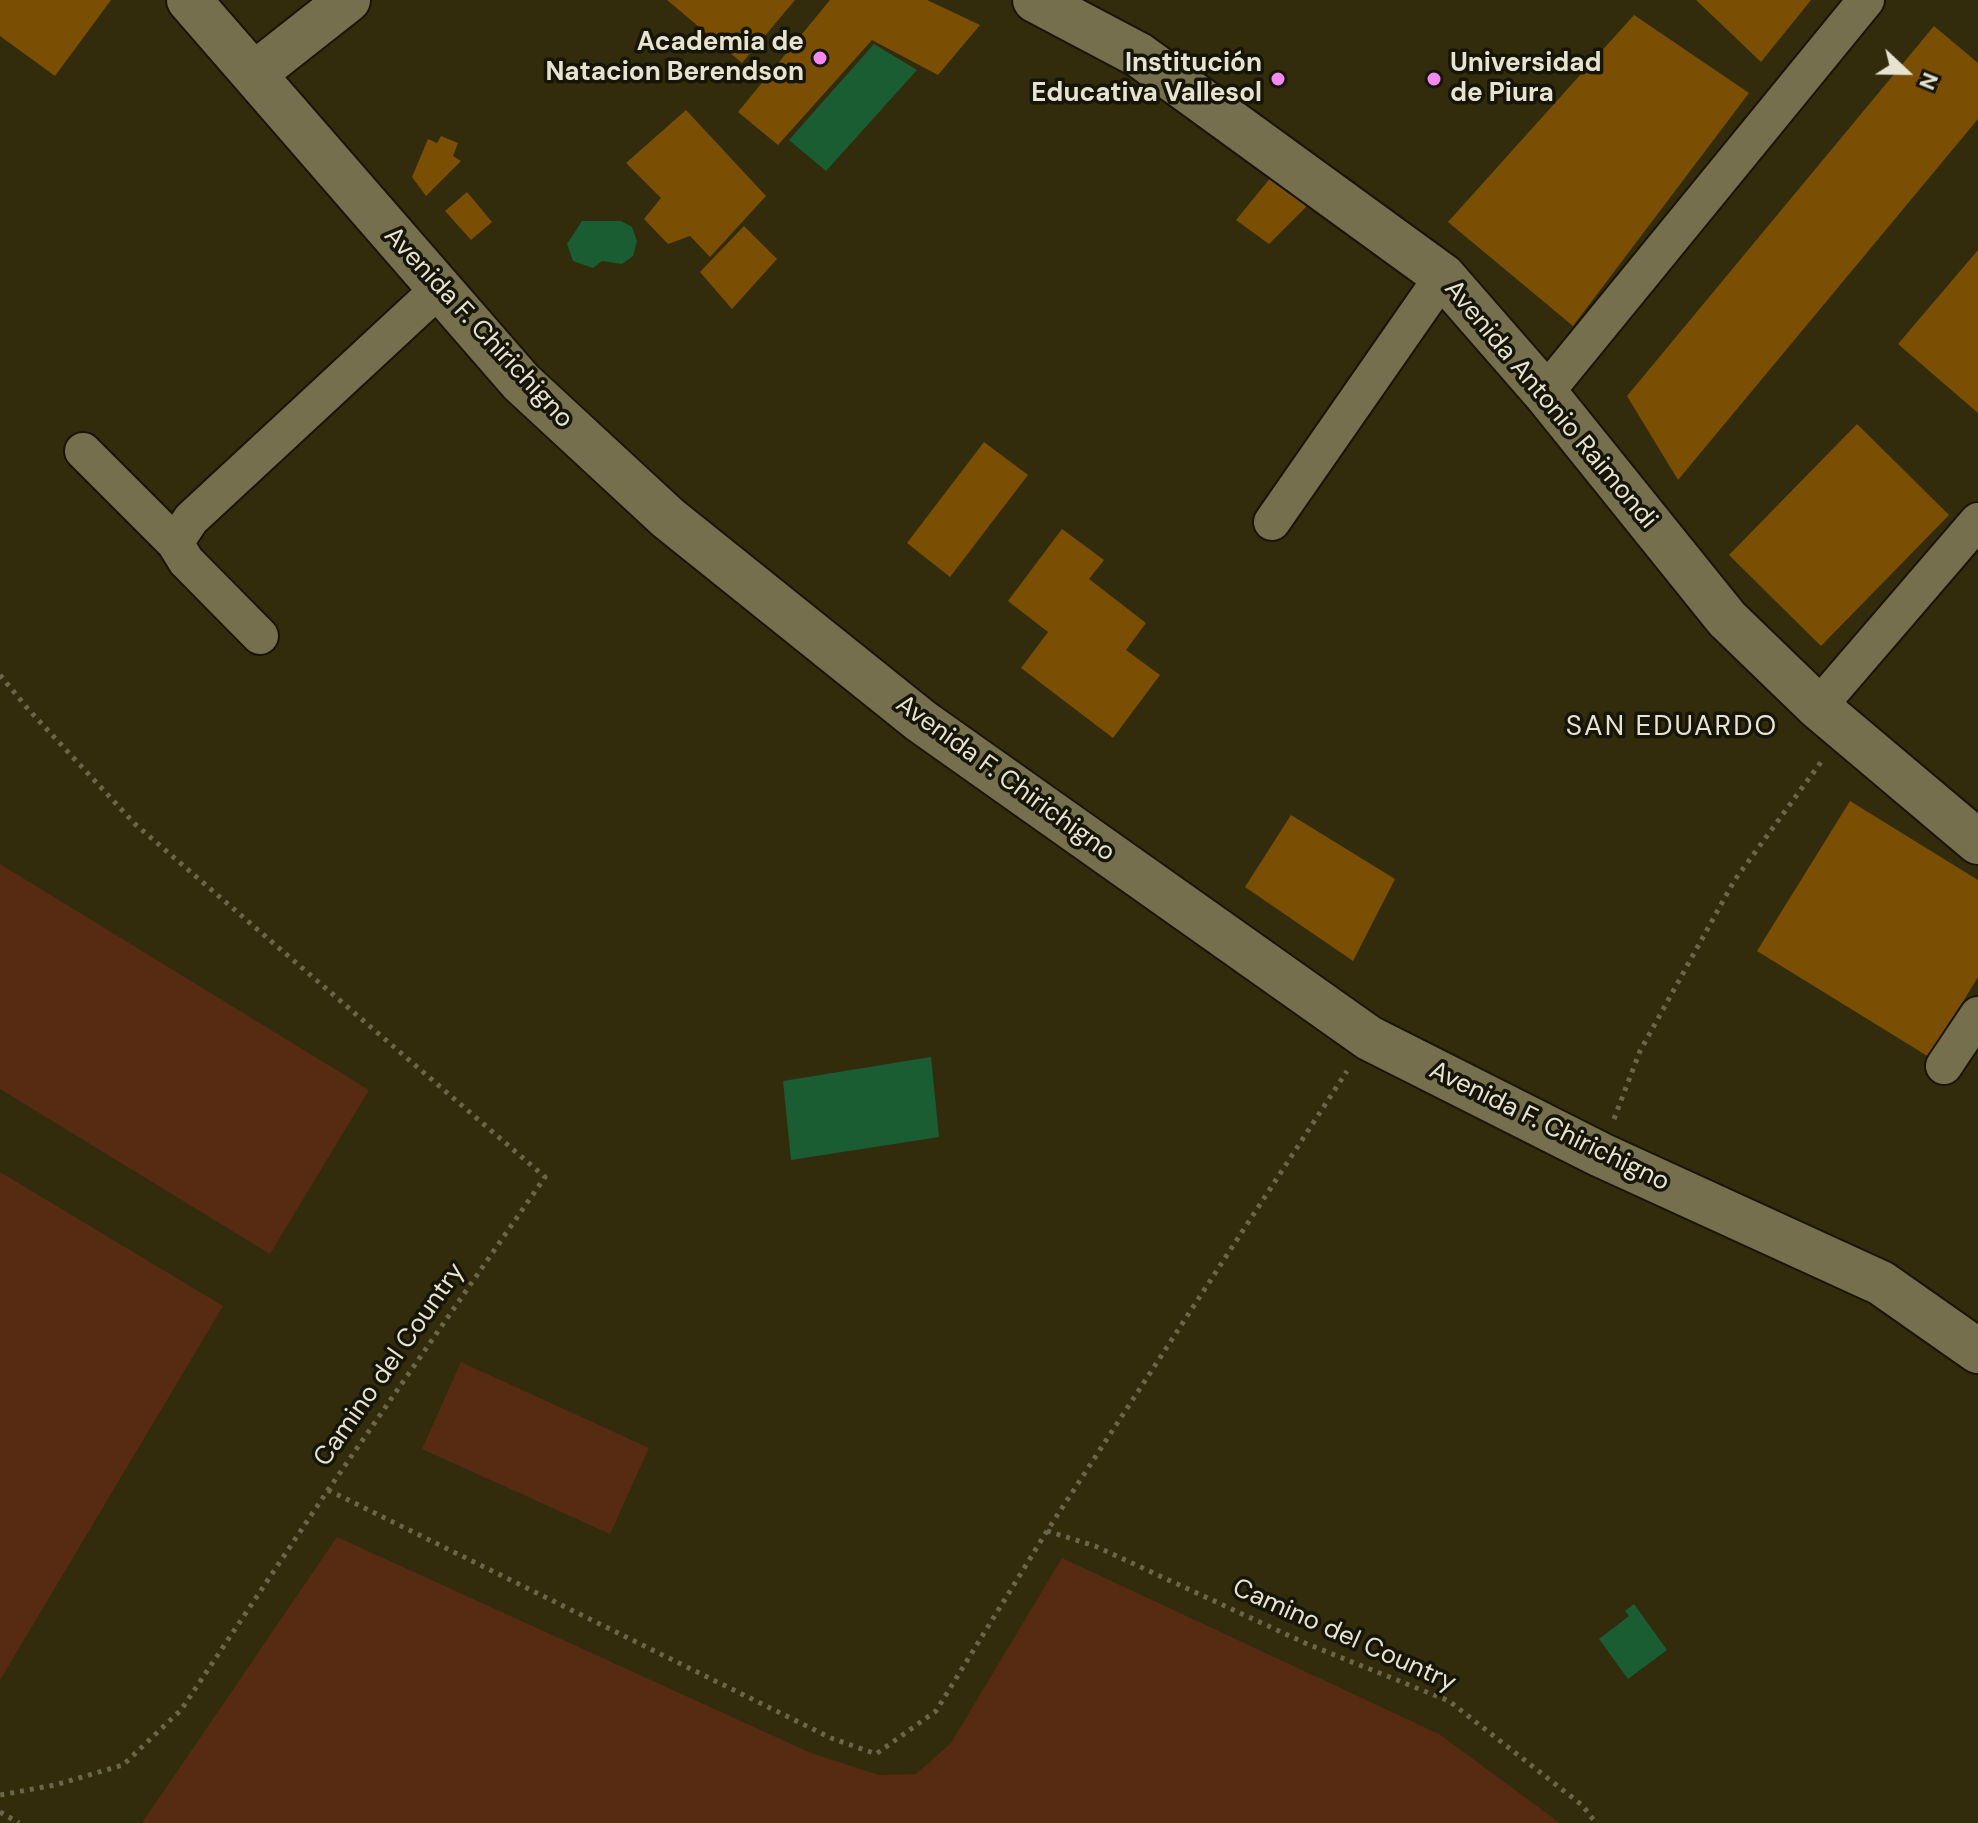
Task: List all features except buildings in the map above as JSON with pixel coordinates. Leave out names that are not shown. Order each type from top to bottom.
[{"type":"street","name":"Avenida F. Chirichigno","points":[[189,0],[521,382],[692,538],[921,721],[1369,1038],[1601,1155],[1881,1283],[1978,1351]]},
{"type":"street","points":[[254,74],[348,0]]},
{"type":"street","name":"Avenida Antonio Raimondi","points":[[1035,0],[1139,55],[1443,276],[1545,393],[1727,619],[1831,718],[1978,842]]},
{"type":"street","points":[[1545,393],[1866,0]]},
{"type":"street","points":[[1272,522],[1443,276]]},
{"type":"street","points":[[175,543],[191,519],[439,289]]},
{"type":"street","points":[[83,451],[175,543],[186,561],[260,636]]},
{"type":"street","points":[[1831,718],[1978,521]]},
{"type":"street","points":[[1944,1066],[1978,1015]]},
{"type":"path","name":"Camino del Country","points":[[0,675],[135,824],[545,1177],[328,1490],[831,1738],[876,1754],[936,1711],[1047,1531],[1369,1038]]},
{"type":"path","points":[[1601,1155],[1640,1051],[1734,881],[1831,718]]},
{"type":"path","points":[[0,1795],[55,1785],[123,1765],[181,1710],[328,1490]]},
{"type":"path","name":"Camino del Country","points":[[1047,1531],[1095,1546],[1305,1643],[1449,1701],[1582,1805],[1596,1823]]},
{"type":"path","points":[[0,1812],[19,1823]]},
{"type":"shaded area","points":[[874,44],[917,70],[826,171],[789,140]]},
{"type":"shaded area","points":[[582,221],[621,221],[632,227],[637,241],[633,256],[622,264],[602,261],[593,268],[573,261],[567,244]]},
{"type":"shaded area","points":[[0,864],[369,1090],[270,1254],[0,1089]]},
{"type":"shaded area","points":[[931,1057],[939,1137],[791,1160],[783,1081]]},
{"type":"shaded area","points":[[0,1172],[223,1306],[0,1680]]},
{"type":"shaded area","points":[[461,1362],[649,1448],[610,1534],[422,1449]]},
{"type":"shaded area","points":[[337,1537],[811,1753],[879,1775],[916,1774],[951,1743],[1062,1558],[1439,1734],[1560,1823],[142,1823]]},
{"type":"shaded area","points":[[1634,1604],[1667,1650],[1628,1679],[1599,1639],[1629,1616],[1625,1611]]},
{"type":"place","name":"Academia de Natacion Berendson","points":[[820,58]]},
{"type":"place","name":"Institución Educativa Vallesol","points":[[1278,79]]},
{"type":"place","name":"Universidad de Piura","points":[[1434,79]]},
{"type":"district","name":"SAN EDUARDO","points":[[1672,728]]}]
